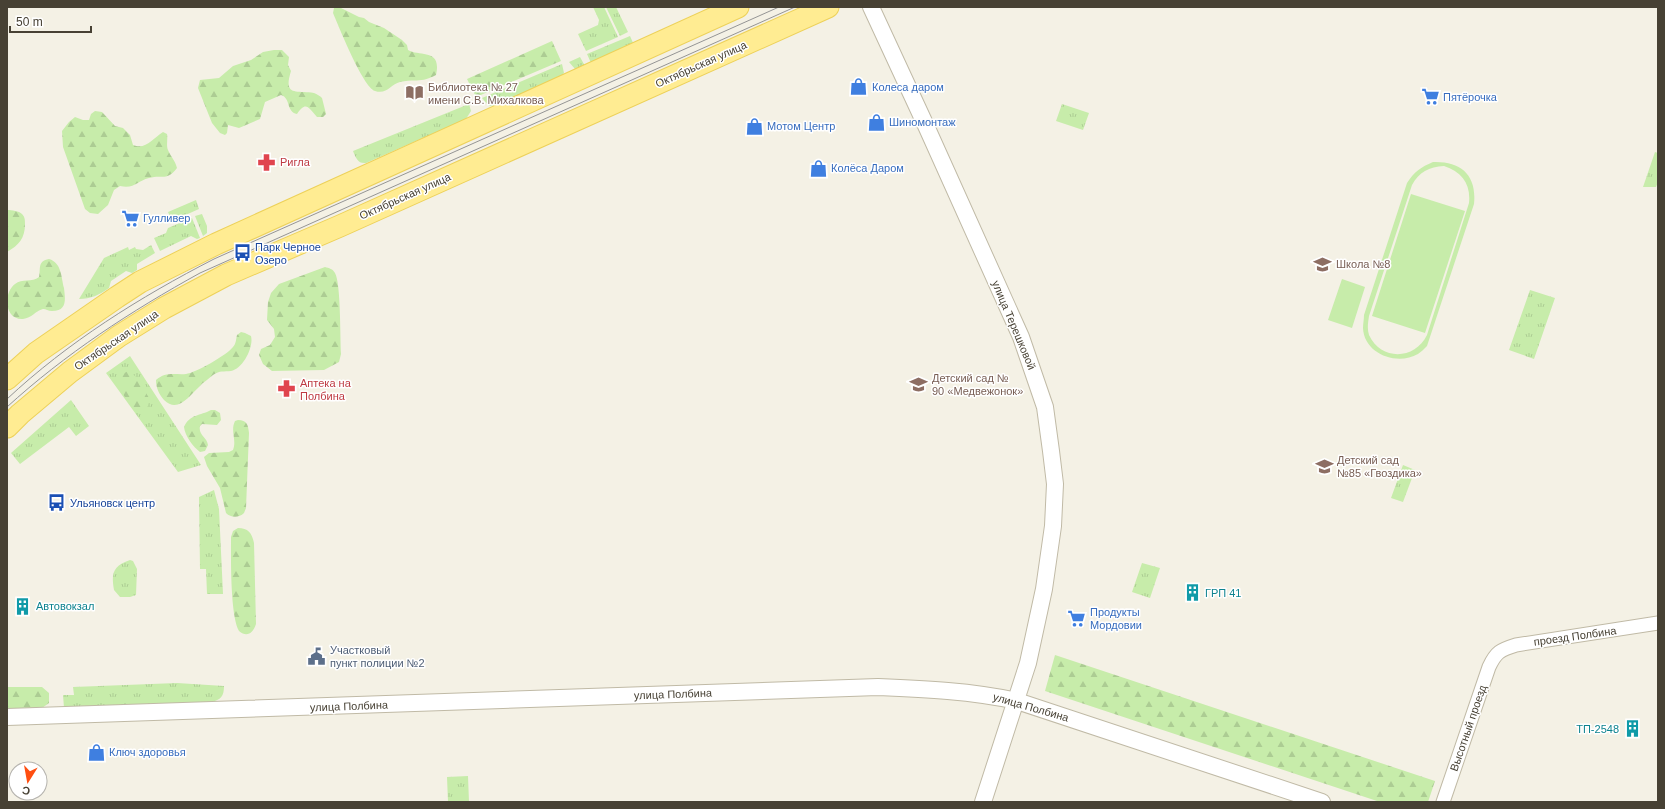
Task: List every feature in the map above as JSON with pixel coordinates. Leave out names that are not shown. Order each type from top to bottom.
[{"type":"main road","points":[[7,378],[36,353],[140,282],[216,244],[738,7]]},
{"type":"main road","name":"Октябрьская улица","points":[[7,427],[20,414],[70,372],[120,336],[164,308],[220,278],[828,7]]},
{"type":"street","name":"улица Терешковой","points":[[871,7],[937,149],[1021,337],[1045,407],[1054,474],[1054,526],[1044,588],[1028,663],[1017,701],[983,802]]},
{"type":"street","name":"проезд Полбина","points":[[1495,655],[1502,649],[1516,645],[1658,624]]},
{"type":"street","name":"Высотный проезд","points":[[1443,802],[1489,668],[1495,655]]},
{"type":"street","name":"улица Полбина","points":[[7,717],[878,687],[922,689],[985,695],[1017,701],[1322,802]]},
{"type":"green space","points":[[339,7],[384,28],[402,40],[407,45],[408,50],[433,57],[437,66],[436,75],[422,80],[400,82],[383,92],[375,91],[364,79],[340,31],[333,13],[334,8]]},
{"type":"green space","points":[[593,7],[604,7],[618,37],[586,51],[578,34],[598,25],[599,20]]},
{"type":"green space","points":[[606,7],[616,7],[628,32],[620,36]]},
{"type":"green space","points":[[630,36],[634,45],[591,63],[587,54]]},
{"type":"green space","points":[[552,41],[561,61],[476,97],[467,79]]},
{"type":"green space","points":[[282,50],[289,57],[288,65],[291,71],[289,79],[290,89],[297,92],[314,93],[322,98],[326,114],[323,117],[317,117],[307,107],[300,110],[297,114],[294,113],[291,111],[286,99],[281,95],[265,102],[260,119],[239,128],[228,125],[227,133],[225,135],[220,133],[212,123],[198,88],[200,80],[219,78],[233,66],[251,60],[263,52]]},
{"type":"green space","points":[[580,57],[585,66],[575,69],[569,62]]},
{"type":"green space","points":[[562,64],[564,73],[560,77],[495,106],[489,106],[482,98]]},
{"type":"green space","points":[[469,104],[471,111],[466,119],[366,163],[361,163],[356,158],[353,151]]},
{"type":"green space","points":[[1062,104],[1089,113],[1083,130],[1056,121]]},
{"type":"green space","points":[[95,111],[102,112],[115,126],[123,128],[130,135],[133,145],[142,146],[149,143],[163,132],[167,134],[167,148],[177,168],[170,175],[164,177],[145,179],[133,186],[120,186],[114,190],[108,205],[98,214],[90,213],[85,209],[63,147],[62,131],[75,117],[83,120],[89,120],[91,114]]},
{"type":"green space","points":[[1655,152],[1658,153],[1658,182],[1656,187],[1643,187]]},
{"type":"green space","points":[[1433,162],[1452,164],[1465,172],[1473,185],[1474,204],[1427,346],[1418,354],[1410,357],[1401,359],[1392,358],[1375,351],[1369,345],[1363,328],[1364,315],[1407,183],[1421,168]],"holes":[[[1444,166],[1460,175],[1467,185],[1469,203],[1427,335],[1422,343],[1407,353],[1389,353],[1374,343],[1369,335],[1369,316],[1412,185],[1421,174],[1429,169]]]},
{"type":"green space","points":[[1411,194],[1465,211],[1425,333],[1372,316]]},
{"type":"green space","points":[[196,200],[199,209],[172,221],[168,212]]},
{"type":"green space","points":[[7,210],[15,211],[23,215],[25,220],[25,229],[20,241],[15,247],[7,252]]},
{"type":"green space","points":[[202,214],[207,226],[207,233],[203,236],[195,216]]},
{"type":"green space","points":[[192,218],[200,238],[197,239],[191,236],[160,251],[154,238],[166,233],[168,228]]},
{"type":"green space","points":[[151,245],[155,253],[137,264],[137,270],[132,273],[126,271],[111,281],[109,288],[98,295],[79,299],[104,258],[128,247],[129,250],[135,247],[136,249],[143,250]]},
{"type":"green space","points":[[49,259],[59,267],[65,296],[63,306],[61,309],[51,311],[43,309],[23,319],[12,315],[7,305],[7,299],[11,288],[18,282],[33,280],[39,277],[41,263]]},
{"type":"green space","points":[[325,267],[334,272],[337,279],[340,312],[341,354],[339,362],[324,370],[272,371],[263,364],[259,355],[261,349],[270,345],[275,337],[274,329],[267,320],[268,302],[271,293],[279,284]]},
{"type":"green space","points":[[1342,279],[1365,287],[1352,328],[1328,320]]},
{"type":"green space","points":[[1530,290],[1555,298],[1534,359],[1509,350]]},
{"type":"green space","points":[[241,332],[251,336],[251,346],[247,357],[240,366],[231,371],[215,373],[188,398],[179,404],[169,404],[164,400],[158,391],[156,380],[167,374],[190,373],[211,363],[233,347],[237,335]]},
{"type":"green space","points":[[130,356],[201,465],[178,472],[106,373]]},
{"type":"green space","points":[[128,371],[138,379],[149,398],[149,404],[142,411],[133,407],[126,399],[119,384],[119,376]]},
{"type":"green space","points":[[71,400],[89,426],[76,436],[69,427],[20,464],[11,453]]},
{"type":"green space","points":[[215,410],[220,413],[221,420],[217,425],[202,424],[200,426],[200,432],[208,445],[205,451],[200,452],[190,441],[184,427],[192,417]]},
{"type":"green space","points":[[238,420],[245,422],[249,433],[246,508],[242,515],[235,517],[226,513],[220,488],[207,466],[204,457],[209,453],[229,452],[233,450],[234,425],[235,421]]},
{"type":"green space","points":[[1403,465],[1415,470],[1403,502],[1391,498]]},
{"type":"green space","points":[[214,490],[219,509],[223,594],[207,594],[206,569],[200,569],[199,497]]},
{"type":"green space","points":[[238,528],[247,530],[252,536],[254,543],[256,624],[249,634],[239,631],[234,612],[231,571],[231,537],[233,531]]},
{"type":"green space","points":[[130,560],[133,561],[137,569],[136,595],[130,597],[120,597],[114,590],[114,571],[124,562]]},
{"type":"green space","points":[[1142,563],[1160,568],[1150,598],[1132,592]]},
{"type":"green space","points":[[1055,655],[1435,781],[1428,802],[1380,802],[1045,691]]},
{"type":"green space","points":[[177,683],[224,686],[220,699],[211,702],[64,708],[63,695],[74,695],[73,687]]},
{"type":"green space","points":[[7,687],[42,687],[49,693],[49,703],[42,708],[7,709]]},
{"type":"green space","points":[[468,776],[469,802],[448,802],[447,777]]},
{"type":"tram line","points":[[7,399],[55,358],[106,322],[159,289],[214,259],[779,7]]},
{"type":"tram line","points":[[7,407],[52,369],[99,334],[174,287],[200,273],[795,7]]},
{"type":"place","name":"Колеса даром","points":[[859,87]]},
{"type":"place","name":"Библиотека № 27 имени С.В. Михалкова","points":[[415,93]]},
{"type":"place","name":"Пятёрочка","points":[[1430,97]]},
{"type":"place","name":"Шиномонтаж","points":[[876,122]]},
{"type":"place","name":"Мотом Центр","points":[[754,126]]},
{"type":"place","name":"Ригла","points":[[267,162]]},
{"type":"place","name":"Колёса Даром","points":[[818,168]]},
{"type":"place","name":"Гулливер","points":[[130,218]]},
{"type":"place","name":"Парк Черное Озеро","points":[[242,253]]},
{"type":"place","name":"Школа №8","points":[[1323,264]]},
{"type":"place","name":"Детский сад № 90 «Медвежонок»","points":[[919,384]]},
{"type":"place","name":"Аптека на Полбина","points":[[287,389]]},
{"type":"place","name":"Детский сад №85 «Гвоздика»","points":[[1324,466]]},
{"type":"place","name":"Ульяновск центр","points":[[57,503]]},
{"type":"place","name":"ГРП 41","points":[[1192,593]]},
{"type":"place","name":"Автовокзал","points":[[23,606]]},
{"type":"place","name":"Продукты Мордовии","points":[[1077,618]]},
{"type":"place","name":"Участковый пункт полиции №2","points":[[317,656]]},
{"type":"place","name":"ТП-2548","points":[[1632,729]]},
{"type":"place","name":"Ключ здоровья","points":[[96,752]]}]
